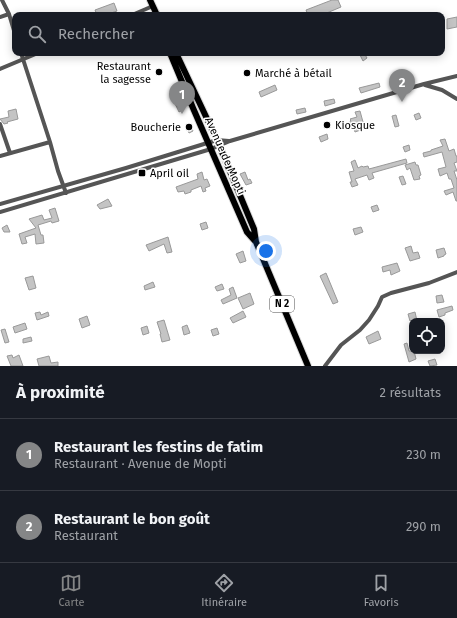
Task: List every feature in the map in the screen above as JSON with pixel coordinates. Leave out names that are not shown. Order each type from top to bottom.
[{"type":"main road","points":[[150,0],[156,12]]},
{"type":"main road","name":"Avenue de Mopti","points":[[171,56],[247,232],[256,242]]},
{"type":"main road","name":"Avenue de Mopti","points":[[177,56],[218,143],[254,229],[256,242],[308,366]]},
{"type":"street","points":[[2,0],[12,24]]},
{"type":"street","points":[[139,12],[153,6]]},
{"type":"street","points":[[0,17],[9,14]]},
{"type":"street","points":[[22,56],[66,193]]},
{"type":"street","points":[[0,69],[30,56]]},
{"type":"street","points":[[0,204],[208,143],[230,141],[424,84],[457,76]]},
{"type":"street","points":[[424,84],[442,90],[457,99]]},
{"type":"street","points":[[0,124],[10,153]]},
{"type":"street","points":[[0,212],[211,149],[218,143],[230,141]]},
{"type":"street","points":[[0,156],[50,142]]},
{"type":"street","points":[[325,366],[341,345],[360,330],[369,320],[382,297],[391,293],[429,283],[457,272]]},
{"type":"building","points":[[332,0],[338,0],[341,7],[329,12],[307,12],[306,10]]},
{"type":"building","points":[[114,3],[117,11],[96,12],[95,10]]},
{"type":"building","points":[[457,17],[457,27],[447,29],[447,19]]},
{"type":"building","points":[[360,56],[366,56],[367,58],[363,61]]},
{"type":"building","points":[[379,83],[380,87],[361,93],[359,88]]},
{"type":"building","points":[[275,85],[277,90],[261,97],[259,92]]},
{"type":"building","points":[[170,93],[177,99],[178,103],[184,109],[179,112]]},
{"type":"building","points":[[334,99],[335,103],[325,106],[324,101]]},
{"type":"building","points":[[305,108],[306,112],[297,114],[296,110]]},
{"type":"building","points":[[16,109],[18,119],[4,124],[0,119],[9,117],[8,111]]},
{"type":"building","points":[[360,111],[366,128],[355,132],[350,119],[357,117],[355,112]]},
{"type":"building","points":[[419,113],[421,118],[416,120],[414,115]]},
{"type":"building","points":[[396,115],[399,126],[395,127],[392,116]]},
{"type":"building","points":[[190,124],[193,131],[189,133],[186,126]]},
{"type":"building","points":[[327,134],[328,139],[321,142],[319,137]]},
{"type":"building","points":[[445,139],[449,151],[454,149],[457,156],[457,162],[454,163],[457,171],[454,171],[457,180],[457,201],[453,192],[446,195],[444,191],[454,188],[447,173],[440,176],[438,169],[446,167],[442,152],[424,157],[423,153],[443,146],[440,140]]},
{"type":"building","points":[[409,145],[410,150],[405,152],[403,147]]},
{"type":"building","points":[[406,159],[407,163],[372,173],[374,178],[369,180],[367,175],[355,179],[358,185],[352,187],[349,172],[354,171],[351,162],[355,160],[358,168],[368,166],[369,169]]},
{"type":"building","points":[[415,162],[416,165],[418,165],[421,175],[419,176],[420,179],[414,180],[410,168],[407,170],[405,165]]},
{"type":"building","points":[[202,172],[204,180],[207,179],[210,186],[205,188],[206,191],[203,192],[201,186],[185,194],[184,191],[178,192],[176,187],[198,179],[197,174]]},
{"type":"building","points":[[245,172],[248,180],[250,179],[252,183],[246,185],[240,174]]},
{"type":"building","points":[[403,176],[406,184],[402,185],[399,177]]},
{"type":"building","points":[[108,199],[112,206],[100,209],[97,205]]},
{"type":"building","points":[[377,205],[379,210],[373,212],[371,207]]},
{"type":"building","points":[[55,208],[59,221],[52,223],[51,221],[38,225],[41,235],[43,235],[44,243],[36,244],[35,234],[25,237],[27,243],[22,244],[19,234],[36,228],[29,219],[42,215],[44,220],[52,218],[49,210]]},
{"type":"building","points":[[206,222],[208,228],[202,230],[200,224]]},
{"type":"building","points":[[7,225],[10,232],[4,232],[2,228]]},
{"type":"building","points":[[361,227],[363,232],[355,235],[353,229]]},
{"type":"building","points":[[168,237],[172,252],[167,253],[164,244],[149,251],[146,245]]},
{"type":"building","points":[[411,246],[413,253],[418,252],[420,258],[410,261],[405,248]]},
{"type":"building","points":[[444,248],[446,254],[438,258],[436,250]]},
{"type":"building","points":[[243,251],[246,261],[240,263],[236,254]]},
{"type":"building","points":[[397,263],[400,271],[391,275],[390,270],[383,272],[382,267]]},
{"type":"building","points":[[326,273],[338,302],[333,304],[320,276]]},
{"type":"building","points":[[33,276],[36,288],[29,290],[25,278]]},
{"type":"building","points":[[153,282],[155,287],[145,290],[144,286]]},
{"type":"building","points":[[222,284],[224,289],[217,291],[215,287]]},
{"type":"building","points":[[233,287],[237,298],[223,304],[221,300],[231,295],[229,289]]},
{"type":"building","points":[[250,293],[254,304],[243,309],[238,298]]},
{"type":"building","points":[[442,295],[444,302],[437,303],[436,296]]},
{"type":"building","points":[[452,306],[453,310],[439,317],[437,310]]},
{"type":"building","points":[[243,311],[246,317],[233,323],[230,318]]},
{"type":"building","points":[[40,312],[41,315],[48,312],[49,316],[37,320],[35,313]]},
{"type":"building","points":[[415,312],[416,318],[409,318],[408,314]]},
{"type":"building","points":[[87,316],[90,325],[82,328],[79,319]]},
{"type":"building","points":[[164,320],[170,340],[162,342],[157,322]]},
{"type":"building","points":[[25,323],[27,329],[15,333],[13,327]]},
{"type":"building","points":[[187,325],[190,333],[184,335],[182,327]]},
{"type":"building","points":[[147,326],[149,333],[143,335],[141,328]]},
{"type":"building","points":[[217,328],[219,334],[213,336],[211,330]]},
{"type":"building","points":[[5,329],[9,342],[5,343],[1,330]]},
{"type":"building","points":[[378,331],[381,339],[369,344],[366,337]]},
{"type":"building","points":[[31,337],[32,341],[23,343],[23,339]]},
{"type":"building","points":[[407,343],[409,354],[415,354],[416,359],[409,362],[404,344]]},
{"type":"building","points":[[12,355],[13,358],[19,355],[23,366],[11,366],[7,356]]},
{"type":"building","points":[[49,356],[51,363],[58,362],[58,366],[39,366],[37,359]]},
{"type":"building","points":[[435,359],[437,365],[430,366],[428,361]]},
{"type":"place","name":"Restaurant la sagesse","points":[[159,72]]},
{"type":"place","name":"Marché à bétail","points":[[247,73]]},
{"type":"place","name":"Restaurant le bon goût","points":[[402,102]]},
{"type":"place","name":"Restaurant les festins de fatim","points":[[182,114]]},
{"type":"place","name":"Kiosque","points":[[327,125]]},
{"type":"place","name":"Boucherie","points":[[189,127]]},
{"type":"place","name":"April oil","points":[[142,173]]}]
